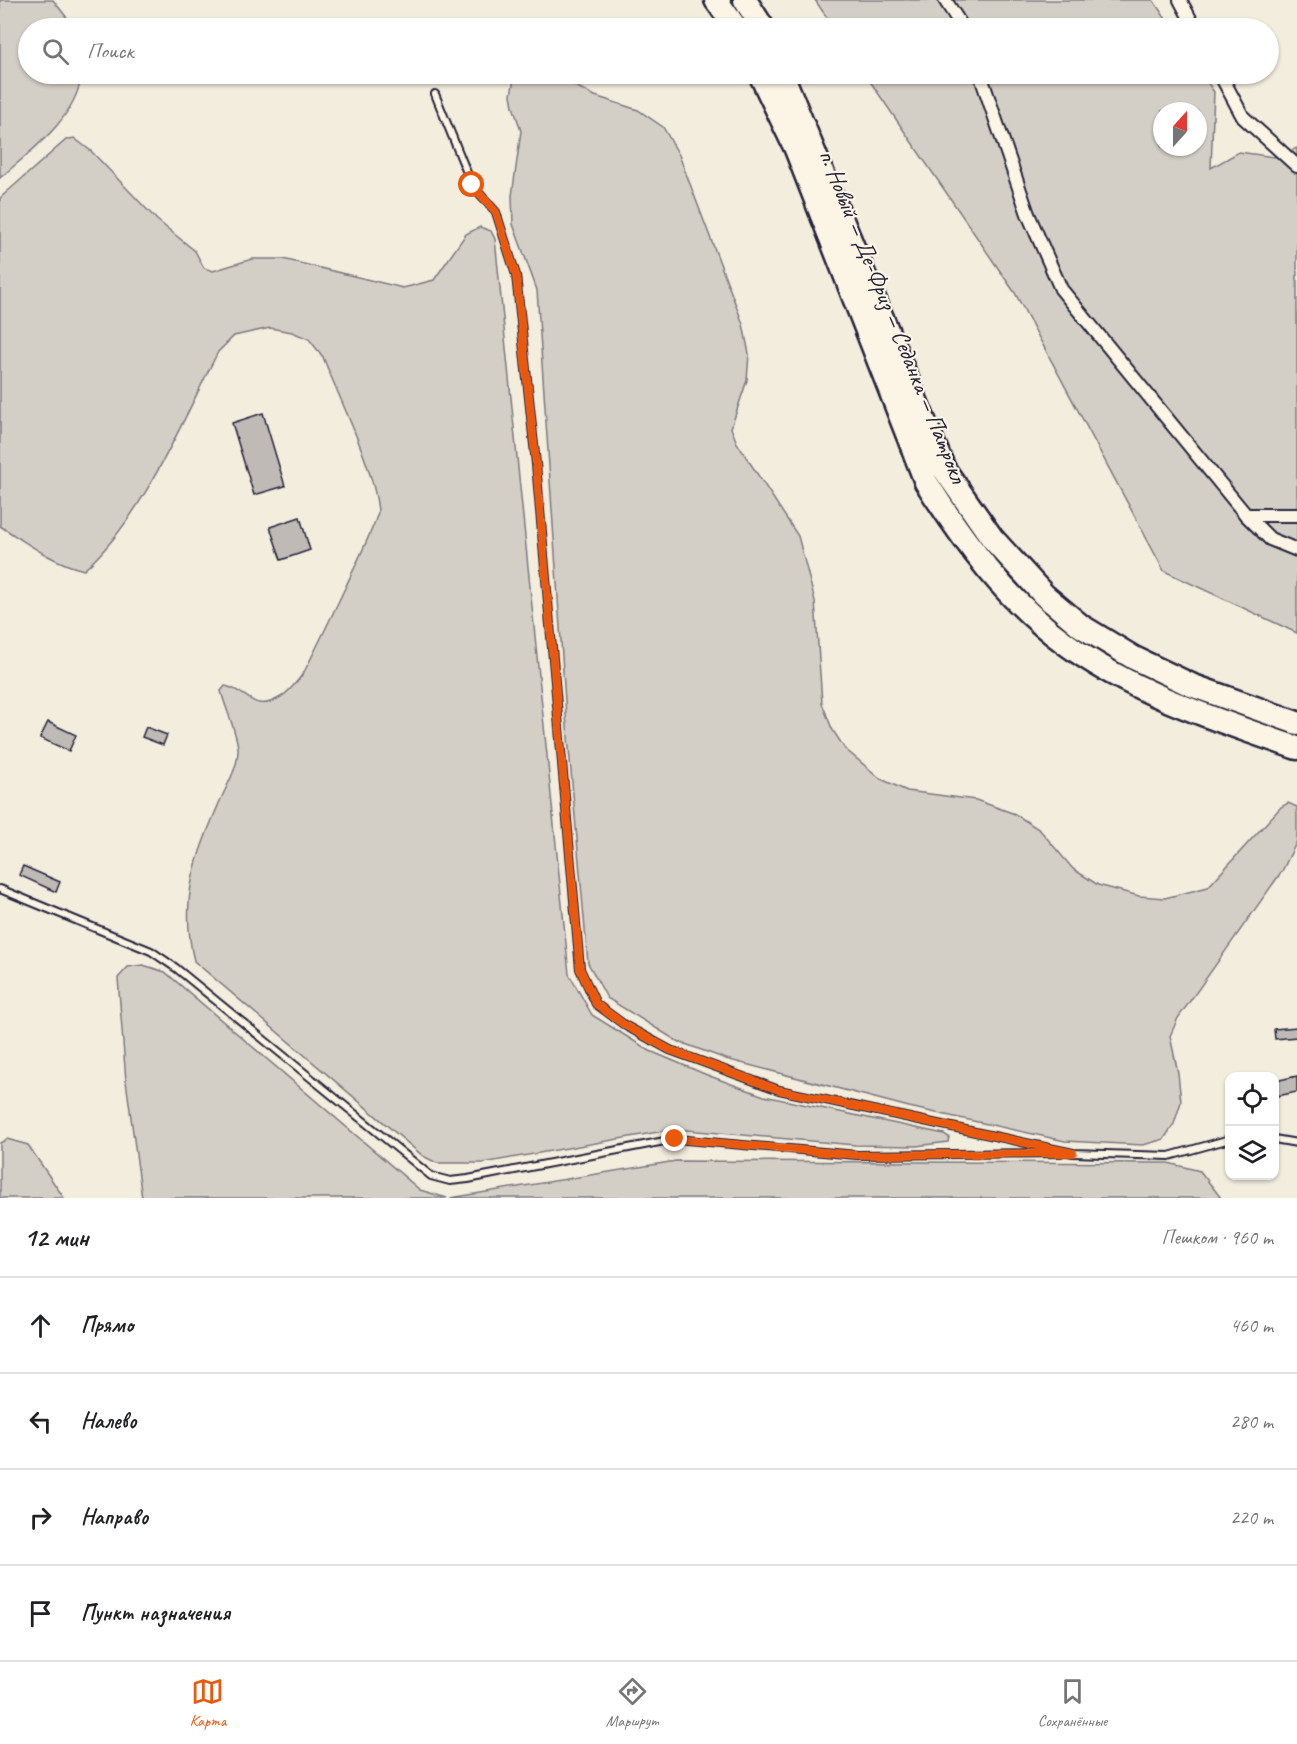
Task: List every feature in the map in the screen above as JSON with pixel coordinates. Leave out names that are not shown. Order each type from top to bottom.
[{"type":"highway","points":[[716,0],[729,18]]},
{"type":"highway","points":[[745,0],[757,18]]},
{"type":"highway","name":"п. Новый — Де-Фриз — Седанка — Патрокл","points":[[765,84],[796,149],[926,482],[956,529],[981,561],[1024,609],[1066,644],[1127,680],[1180,706],[1297,748]]},
{"type":"highway","name":"п. Новый — Де-Фриз — Седанка — Патрокл","points":[[786,84],[944,469],[992,538],[1044,595],[1081,627],[1134,658],[1191,685],[1297,723]]},
{"type":"street","points":[[945,0],[957,18]]},
{"type":"street","points":[[1180,0],[1190,18]]},
{"type":"street","points":[[983,84],[1028,214],[1061,289],[1246,515],[1270,539],[1297,550]]},
{"type":"street","points":[[1225,84],[1243,117],[1297,166]]},
{"type":"street","points":[[1246,515],[1297,515]]},
{"type":"lane","points":[[435,94],[472,185],[496,212],[516,275],[536,464],[580,969],[596,1004],[626,1026],[670,1050],[779,1090],[1073,1153]]},
{"type":"lane","points":[[0,889],[151,951],[185,976],[431,1176],[450,1181],[675,1139],[857,1155],[1073,1153],[1169,1156],[1225,1140]]},
{"type":"lane","points":[[1279,1140],[1297,1143]]},
{"type":"shaded area","points":[[0,0],[53,0],[67,18],[18,18],[18,84],[80,84],[78,90],[71,106],[51,132],[0,178]]},
{"type":"shaded area","points":[[815,0],[1153,0],[1165,18],[827,18]]},
{"type":"shaded area","points":[[513,84],[572,84],[595,96],[638,110],[663,127],[679,155],[743,324],[749,354],[747,380],[731,428],[737,443],[798,536],[815,601],[822,703],[832,729],[845,749],[881,779],[907,791],[976,800],[1015,814],[1040,830],[1073,869],[1098,885],[1139,896],[1165,898],[1208,887],[1281,807],[1288,803],[1297,807],[1297,841],[1282,871],[1178,1018],[1170,1036],[1178,1073],[1181,1102],[1174,1124],[1164,1139],[1143,1145],[1065,1141],[909,1107],[726,1059],[677,1041],[607,998],[588,963],[566,715],[537,290],[513,224],[512,196],[521,131],[511,95]]},
{"type":"shaded area","points":[[872,84],[1209,84],[1214,92],[1211,168],[1239,152],[1274,157],[1297,148],[1297,633],[1164,571],[1015,293]]},
{"type":"shaded area","points":[[74,138],[91,151],[157,220],[195,251],[204,268],[213,271],[252,259],[283,259],[403,288],[434,280],[466,234],[480,227],[491,231],[495,239],[569,974],[592,1015],[650,1051],[764,1096],[944,1134],[949,1137],[948,1142],[916,1146],[855,1145],[675,1129],[483,1163],[437,1163],[423,1156],[194,961],[188,918],[192,879],[204,841],[238,755],[235,735],[221,691],[225,686],[233,688],[250,700],[262,703],[282,696],[296,683],[304,672],[345,588],[378,511],[363,455],[323,357],[309,339],[292,332],[270,328],[234,336],[218,352],[143,496],[125,524],[84,570],[62,563],[30,546],[0,526],[0,198],[66,140]]},
{"type":"shaded area","points":[[143,965],[165,972],[420,1190],[447,1198],[142,1198],[126,1081],[118,978],[128,967]]},
{"type":"shaded area","points":[[7,1139],[28,1145],[64,1198],[0,1198],[0,1143]]},
{"type":"shaded area","points":[[676,1161],[1168,1163],[1200,1171],[1221,1198],[450,1198]]},
{"type":"building","points":[[263,413],[285,486],[254,495],[232,423]]},
{"type":"building","points":[[300,517],[310,550],[281,560],[270,527]]},
{"type":"building","points":[[48,722],[76,735],[69,751],[40,738]]},
{"type":"building","points":[[146,727],[167,735],[163,745],[142,737]]},
{"type":"building","points":[[23,866],[60,882],[56,892],[19,875]]},
{"type":"building","points":[[1297,1027],[1297,1037],[1275,1039],[1274,1029]]},
{"type":"building","points":[[1297,1076],[1297,1092],[1279,1096],[1279,1080]]},
{"type":"route","points":[[472,185],[496,212],[516,275],[536,464],[580,969],[596,1004],[626,1026],[670,1050],[779,1090],[1073,1153],[857,1155],[675,1139]]}]
